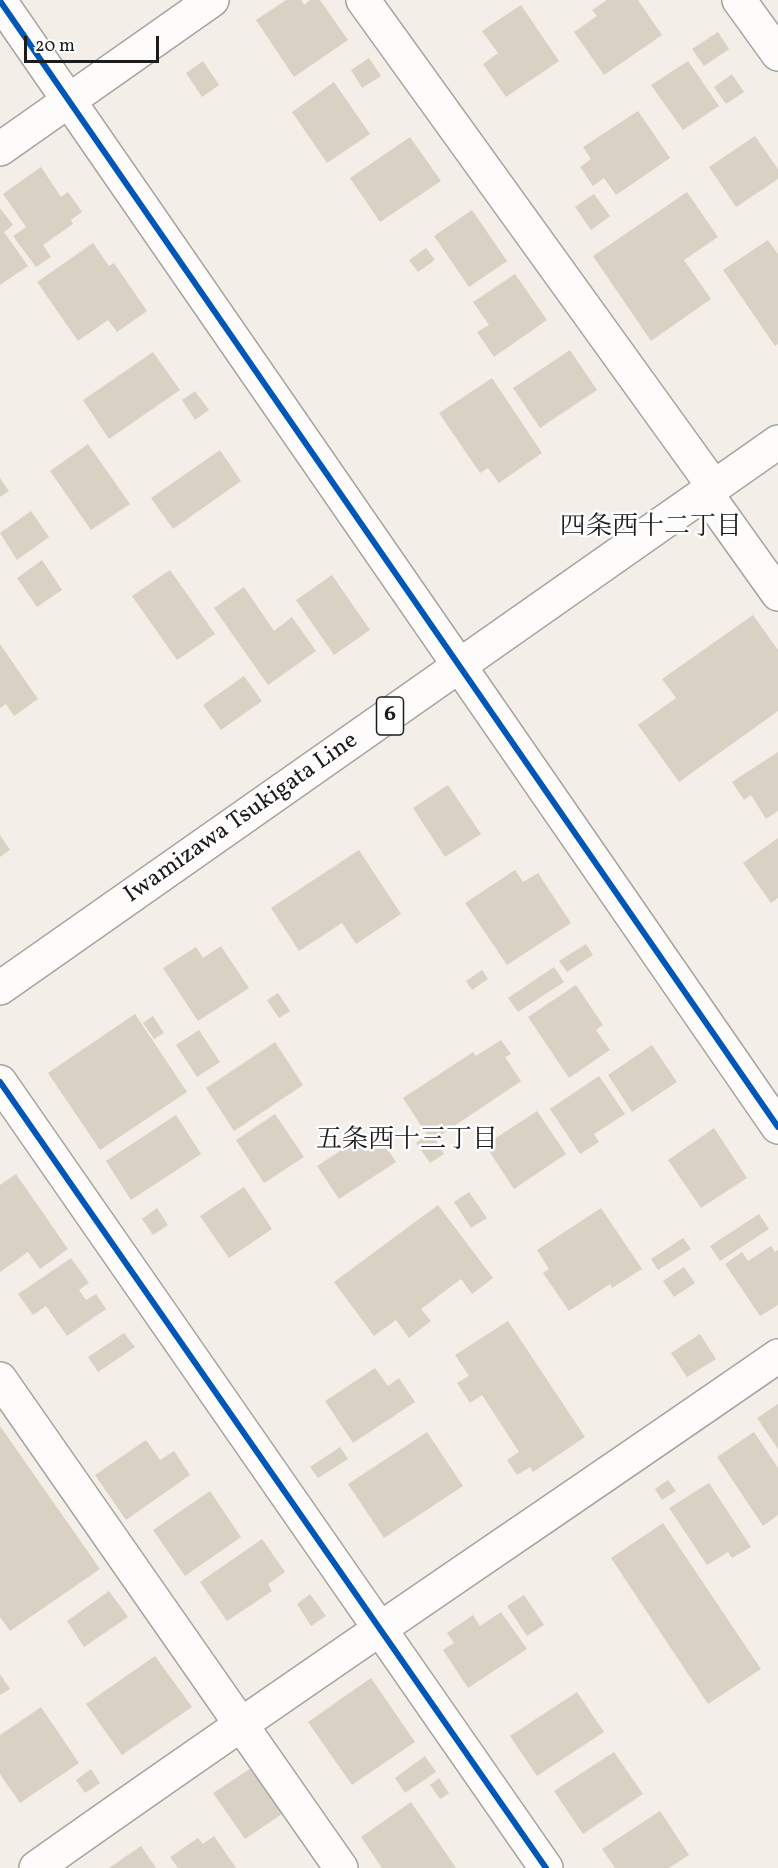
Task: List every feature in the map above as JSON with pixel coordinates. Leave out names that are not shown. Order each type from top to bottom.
[{"type":"street","points":[[0,149],[212,0]]},
{"type":"street","points":[[363,0],[710,490],[778,594]]},
{"type":"street","points":[[739,0],[778,54]]},
{"type":"street","points":[[0,1],[778,1127]]},
{"type":"street","name":"Iwamizawa Tsukigata Line","points":[[0,988],[778,442]]},
{"type":"street","points":[[0,1082],[546,1868]]},
{"type":"street","points":[[36,1868],[240,1723],[380,1630],[778,1356]]},
{"type":"street","points":[[0,1379],[341,1868]]},
{"type":"building","points":[[286,0],[301,0],[304,5],[310,0],[320,0],[348,40],[294,77],[256,20]]},
{"type":"building","points":[[607,0],[638,0],[662,35],[604,75],[574,32],[597,16],[592,10]]},
{"type":"building","points":[[521,5],[559,61],[506,97],[483,64],[498,53],[482,31]]},
{"type":"building","points":[[718,32],[729,49],[704,66],[692,49]]},
{"type":"building","points":[[369,58],[381,76],[362,88],[351,70]]},
{"type":"building","points":[[203,61],[219,85],[202,97],[186,73]]},
{"type":"building","points":[[688,61],[719,106],[683,130],[651,85]]},
{"type":"building","points":[[732,74],[744,92],[726,104],[714,87]]},
{"type":"building","points":[[334,82],[370,134],[327,163],[292,112]]},
{"type":"building","points":[[638,111],[670,158],[616,195],[604,178],[593,186],[580,167],[591,159],[583,147]]},
{"type":"building","points":[[755,136],[778,169],[778,179],[736,207],[709,167]]},
{"type":"building","points":[[410,137],[441,181],[380,222],[350,178]]},
{"type":"building","points":[[41,167],[61,197],[68,192],[82,212],[71,220],[73,224],[43,245],[51,257],[36,267],[13,236],[26,227],[3,194]]},
{"type":"building","points":[[687,192],[718,237],[684,260],[711,299],[651,341],[593,256]]},
{"type":"building","points":[[594,194],[610,216],[591,230],[575,207]]},
{"type":"building","points":[[0,208],[13,225],[4,232],[28,266],[0,285]]},
{"type":"building","points":[[472,210],[507,261],[469,287],[434,236]]},
{"type":"building","points":[[768,240],[778,254],[778,344],[775,346],[723,270]]},
{"type":"building","points":[[93,243],[109,266],[114,263],[147,311],[117,332],[108,320],[78,341],[37,282]]},
{"type":"building","points":[[426,248],[435,260],[418,272],[409,260]]},
{"type":"building","points":[[515,274],[547,320],[494,357],[477,332],[489,325],[473,302]]},
{"type":"building","points":[[570,350],[597,390],[540,428],[513,388]]},
{"type":"building","points":[[153,352],[180,390],[109,439],[83,400]]},
{"type":"building","points":[[492,378],[542,453],[499,483],[488,468],[480,473],[439,413]]},
{"type":"building","points":[[195,391],[209,410],[195,420],[182,400]]},
{"type":"building","points":[[88,444],[130,504],[91,530],[50,471]]},
{"type":"building","points":[[220,450],[241,481],[173,529],[151,498]]},
{"type":"building","points":[[0,478],[9,491],[0,497]]},
{"type":"building","points":[[31,511],[49,537],[17,560],[0,533]]},
{"type":"building","points":[[42,560],[62,590],[37,607],[17,578]]},
{"type":"building","points":[[170,570],[215,634],[177,660],[132,596]]},
{"type":"building","points":[[332,575],[370,630],[334,655],[296,600]]},
{"type":"building","points":[[244,587],[274,631],[292,617],[316,651],[268,685],[214,608]]},
{"type":"building","points":[[753,615],[778,650],[778,711],[679,782],[638,725],[676,698],[662,679]]},
{"type":"building","points":[[0,644],[38,699],[14,716],[6,704],[0,708]]},
{"type":"building","points":[[244,676],[262,701],[221,730],[203,705]]},
{"type":"building","points":[[778,752],[778,811],[766,819],[751,795],[744,800],[732,782]]},
{"type":"building","points":[[448,785],[481,834],[445,857],[413,808]]},
{"type":"building","points":[[0,835],[10,850],[0,857]]},
{"type":"building","points":[[778,838],[778,898],[771,903],[743,863]]},
{"type":"building","points":[[359,850],[401,914],[356,944],[342,923],[299,951],[271,908]]},
{"type":"building","points":[[515,870],[523,882],[538,873],[571,923],[507,965],[465,903]]},
{"type":"building","points":[[586,944],[593,955],[567,972],[559,961]]},
{"type":"building","points":[[221,946],[249,988],[198,1021],[163,968],[196,947],[203,958]]},
{"type":"building","points":[[554,967],[564,982],[518,1012],[508,998]]},
{"type":"building","points":[[482,970],[488,979],[472,990],[466,981]]},
{"type":"building","points":[[576,985],[603,1025],[596,1030],[610,1050],[569,1078],[528,1017]]},
{"type":"building","points":[[278,993],[290,1011],[279,1018],[267,1000]]},
{"type":"building","points":[[135,1014],[187,1092],[100,1150],[48,1073]]},
{"type":"building","points":[[153,1016],[164,1033],[154,1039],[143,1023]]},
{"type":"building","points":[[199,1030],[220,1062],[197,1077],[176,1045]]},
{"type":"building","points":[[501,1040],[511,1054],[505,1057],[521,1081],[435,1139],[444,1154],[430,1163],[416,1143],[427,1135],[403,1098],[473,1052],[476,1056]]},
{"type":"building","points":[[275,1042],[303,1085],[234,1131],[206,1088]]},
{"type":"building","points":[[652,1045],[677,1082],[632,1112],[608,1075]]},
{"type":"building","points":[[599,1076],[625,1114],[594,1134],[599,1142],[580,1154],[550,1109]]},
{"type":"building","points":[[537,1111],[566,1154],[514,1189],[485,1145]]},
{"type":"building","points":[[275,1114],[304,1157],[264,1183],[236,1140]]},
{"type":"building","points":[[176,1115],[201,1154],[131,1200],[106,1161]]},
{"type":"building","points":[[714,1128],[747,1178],[701,1208],[668,1160]]},
{"type":"building","points":[[374,1129],[396,1162],[339,1199],[317,1166]]},
{"type":"building","points":[[16,1174],[68,1249],[40,1269],[28,1252],[0,1272],[0,1185]]},
{"type":"building","points":[[244,1187],[272,1229],[229,1258],[200,1216]]},
{"type":"building","points":[[469,1192],[487,1218],[471,1228],[454,1202]]},
{"type":"building","points":[[438,1205],[493,1278],[472,1294],[461,1279],[421,1309],[431,1321],[409,1338],[396,1320],[374,1336],[334,1282]]},
{"type":"building","points":[[157,1208],[168,1225],[153,1235],[142,1219]]},
{"type":"building","points":[[601,1208],[642,1269],[612,1288],[610,1284],[569,1311],[543,1273],[549,1269],[537,1250]]},
{"type":"building","points":[[759,1214],[769,1229],[720,1261],[710,1246]]},
{"type":"building","points":[[683,1238],[691,1249],[658,1270],[651,1259]]},
{"type":"building","points":[[771,1246],[775,1252],[778,1250],[778,1305],[760,1316],[725,1264],[742,1252],[748,1261]]},
{"type":"building","points":[[71,1258],[89,1283],[79,1290],[86,1300],[96,1294],[106,1309],[67,1336],[46,1306],[33,1315],[18,1294]]},
{"type":"building","points":[[684,1267],[695,1283],[674,1297],[663,1281]]},
{"type":"building","points":[[508,1321],[585,1437],[533,1472],[530,1467],[517,1475],[507,1460],[519,1452],[482,1395],[470,1403],[457,1383],[469,1376],[455,1355]]},
{"type":"building","points":[[124,1333],[135,1347],[98,1372],[88,1357]]},
{"type":"building","points":[[700,1334],[716,1359],[687,1377],[671,1353]]},
{"type":"building","points":[[375,1368],[388,1386],[399,1378],[415,1402],[353,1443],[325,1401]]},
{"type":"building","points":[[778,1404],[778,1449],[757,1418]]},
{"type":"building","points":[[0,1426],[100,1569],[10,1631],[0,1617]]},
{"type":"building","points":[[427,1432],[463,1486],[384,1538],[348,1484]]},
{"type":"building","points":[[754,1432],[778,1468],[778,1515],[763,1526],[717,1457]]},
{"type":"building","points":[[146,1440],[160,1460],[174,1451],[190,1475],[126,1520],[95,1475]]},
{"type":"building","points":[[340,1447],[348,1459],[318,1478],[310,1467]]},
{"type":"building","points":[[668,1480],[676,1491],[662,1500],[655,1489]]},
{"type":"building","points":[[709,1483],[751,1547],[732,1558],[728,1552],[707,1565],[669,1508]]},
{"type":"building","points":[[210,1491],[241,1537],[185,1576],[153,1530]]},
{"type":"building","points":[[663,1523],[761,1669],[708,1704],[611,1558]]},
{"type":"building","points":[[262,1539],[285,1572],[268,1584],[272,1591],[227,1621],[200,1582]]},
{"type":"building","points":[[109,1591],[128,1617],[84,1647],[67,1621]]},
{"type":"building","points":[[310,1594],[326,1616],[311,1626],[297,1604]]},
{"type":"building","points":[[524,1595],[544,1625],[527,1636],[507,1606]]},
{"type":"building","points":[[501,1612],[527,1649],[468,1688],[443,1650],[454,1643],[447,1633],[473,1615],[480,1626]]},
{"type":"building","points":[[155,1656],[192,1707],[122,1755],[86,1704]]},
{"type":"building","points":[[0,1674],[10,1689],[0,1695]]},
{"type":"building","points":[[371,1678],[415,1742],[352,1785],[308,1722]]},
{"type":"building","points":[[577,1692],[604,1732],[537,1776],[510,1736]]},
{"type":"building","points":[[41,1707],[79,1763],[20,1803],[0,1774],[0,1735]]},
{"type":"building","points":[[614,1752],[643,1794],[583,1834],[554,1791]]},
{"type":"building","points":[[425,1756],[436,1772],[405,1793],[395,1778]]},
{"type":"building","points":[[251,1768],[282,1814],[245,1839],[213,1793]]},
{"type":"building","points":[[91,1769],[100,1783],[85,1793],[76,1780]]},
{"type":"building","points":[[439,1778],[449,1793],[440,1799],[430,1785]]},
{"type":"building","points":[[411,1802],[456,1868],[382,1868],[361,1837]]},
{"type":"building","points":[[660,1811],[689,1855],[669,1868],[615,1868],[602,1849]]},
{"type":"building","points":[[214,1836],[236,1868],[178,1868],[170,1857],[198,1838],[203,1844]]},
{"type":"building","points":[[141,1846],[156,1868],[109,1868]]},
{"type":"cycle path","points":[[0,1],[778,1127]]},
{"type":"cycle path","points":[[0,1082],[546,1868]]},
{"type":"district","name":"四条西十二丁目","points":[[651,529]]},
{"type":"district","name":"五条西十三丁目","points":[[407,1142]]}]
